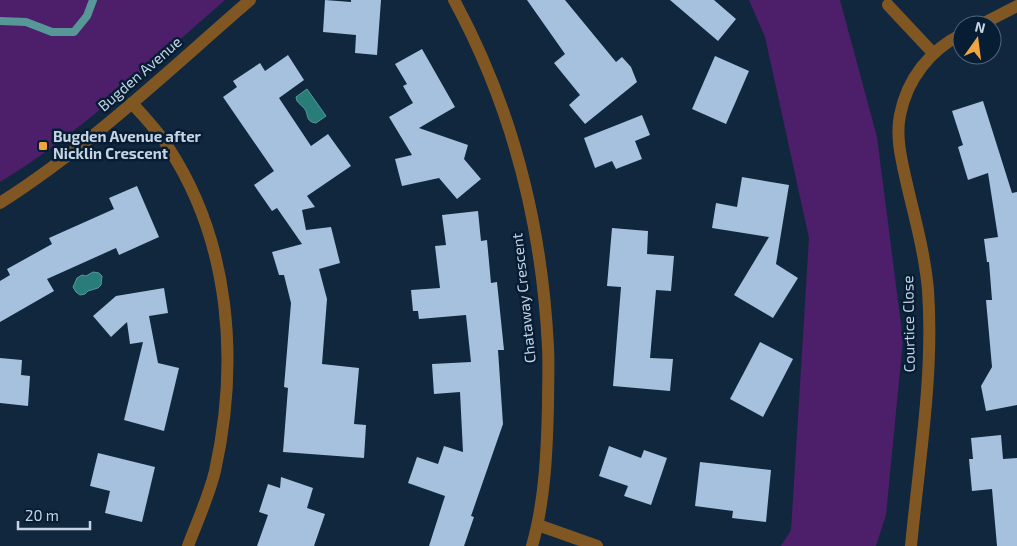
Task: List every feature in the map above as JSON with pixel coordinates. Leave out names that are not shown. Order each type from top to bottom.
[{"type":"street","name":"Bugden Avenue","points":[[0,203],[18,192],[95,134],[250,0]]},
{"type":"street","name":"Chataway Crescent","points":[[454,0],[466,21],[498,96],[524,177],[540,261],[548,357],[547,437],[538,525],[532,546]]},
{"type":"street","points":[[888,5],[933,53]]},
{"type":"street","points":[[999,15],[1017,6]]},
{"type":"street","name":"Courtice Close","points":[[911,546],[927,377],[929,337],[928,288],[918,230],[901,157],[898,129],[908,87],[923,63],[933,53],[952,41]]},
{"type":"street","points":[[132,103],[168,146],[196,197],[207,225],[222,284],[229,346],[226,410],[214,473],[188,546]]},
{"type":"street","points":[[538,525],[597,546]]},
{"type":"shaded area","points":[[0,0],[225,0],[88,119],[31,162],[0,182]]},
{"type":"shaded area","points":[[749,0],[840,0],[877,137],[903,340],[886,515],[876,546],[781,546],[791,530],[809,238],[765,37]]},
{"type":"shaded area","points":[[307,89],[326,116],[316,123],[309,120],[305,110],[297,101],[296,97]]},
{"type":"shaded area","points":[[93,272],[99,273],[102,276],[101,285],[80,295],[73,287],[77,278]]},
{"type":"building","points":[[325,0],[351,2],[351,0],[381,0],[377,55],[355,53],[356,35],[323,32]]},
{"type":"building","points":[[527,0],[565,0],[616,62],[622,57],[631,67],[637,82],[585,124],[569,105],[580,95],[554,63],[565,54]]},
{"type":"building","points":[[670,0],[714,0],[736,19],[718,41]]},
{"type":"building","points":[[422,49],[455,107],[419,128],[468,145],[464,159],[481,179],[457,199],[439,178],[402,186],[395,159],[412,155],[389,117],[413,103],[403,86],[407,84],[395,64]]},
{"type":"building","points":[[288,55],[304,80],[279,98],[311,146],[328,134],[351,166],[307,196],[315,207],[302,210],[306,230],[331,227],[340,263],[319,269],[327,299],[322,364],[359,368],[354,424],[366,425],[364,458],[283,452],[288,388],[284,387],[291,303],[284,275],[279,275],[272,252],[302,244],[277,208],[272,211],[254,185],[274,171],[223,97],[237,87],[233,81],[260,63],[265,71]]},
{"type":"building","points":[[715,56],[749,71],[726,124],[692,109]]},
{"type":"building","points":[[983,101],[1012,193],[1017,192],[1017,405],[986,411],[981,386],[992,367],[986,300],[992,300],[989,262],[987,262],[984,239],[998,237],[988,173],[968,180],[958,147],[963,145],[952,111]]},
{"type":"building","points":[[642,115],[650,135],[635,141],[642,159],[616,169],[612,161],[595,168],[584,138]]},
{"type":"building","points":[[742,177],[789,185],[776,264],[798,278],[773,318],[734,295],[769,237],[712,228],[716,203],[737,207]]},
{"type":"building","points":[[137,186],[159,237],[119,255],[116,248],[47,279],[54,291],[0,322],[0,281],[10,275],[7,269],[52,244],[49,238],[114,209],[109,198]]},
{"type":"building","points":[[478,211],[481,241],[487,240],[491,283],[497,282],[504,350],[498,350],[503,424],[471,516],[474,517],[464,546],[429,546],[445,496],[408,483],[417,457],[438,464],[444,446],[463,452],[460,392],[434,394],[432,364],[471,362],[466,315],[419,319],[418,311],[413,311],[411,290],[440,288],[435,246],[446,245],[442,215]]},
{"type":"building","points":[[612,228],[648,231],[647,254],[674,256],[671,291],[656,290],[650,358],[673,359],[670,391],[613,386],[621,287],[607,286]]},
{"type":"building","points":[[164,288],[168,313],[149,316],[158,363],[179,368],[164,431],[124,420],[143,342],[130,344],[127,322],[111,337],[93,316],[116,296]]},
{"type":"building","points":[[760,342],[793,359],[763,417],[730,399]]},
{"type":"building","points":[[0,358],[22,360],[21,375],[30,376],[28,406],[0,403]]},
{"type":"building","points":[[1001,435],[1003,459],[1017,458],[1017,546],[997,546],[992,489],[972,491],[969,459],[973,459],[971,438]]},
{"type":"building","points":[[609,446],[641,458],[644,450],[667,458],[651,505],[624,496],[628,486],[599,476]]},
{"type":"building","points":[[98,453],[155,467],[142,522],[105,513],[110,491],[90,486]]},
{"type":"building","points":[[700,462],[771,470],[766,522],[732,518],[733,511],[695,506]]},
{"type":"building","points":[[281,477],[313,488],[307,508],[325,514],[314,546],[257,546],[268,515],[259,512],[268,484],[280,488]]},
{"type":"waterway","points":[[0,21],[26,22],[52,32],[74,32],[87,16],[93,0]]},
{"type":"place","name":"Bugden Avenue after Nicklin Crescent","points":[[43,146]]}]
